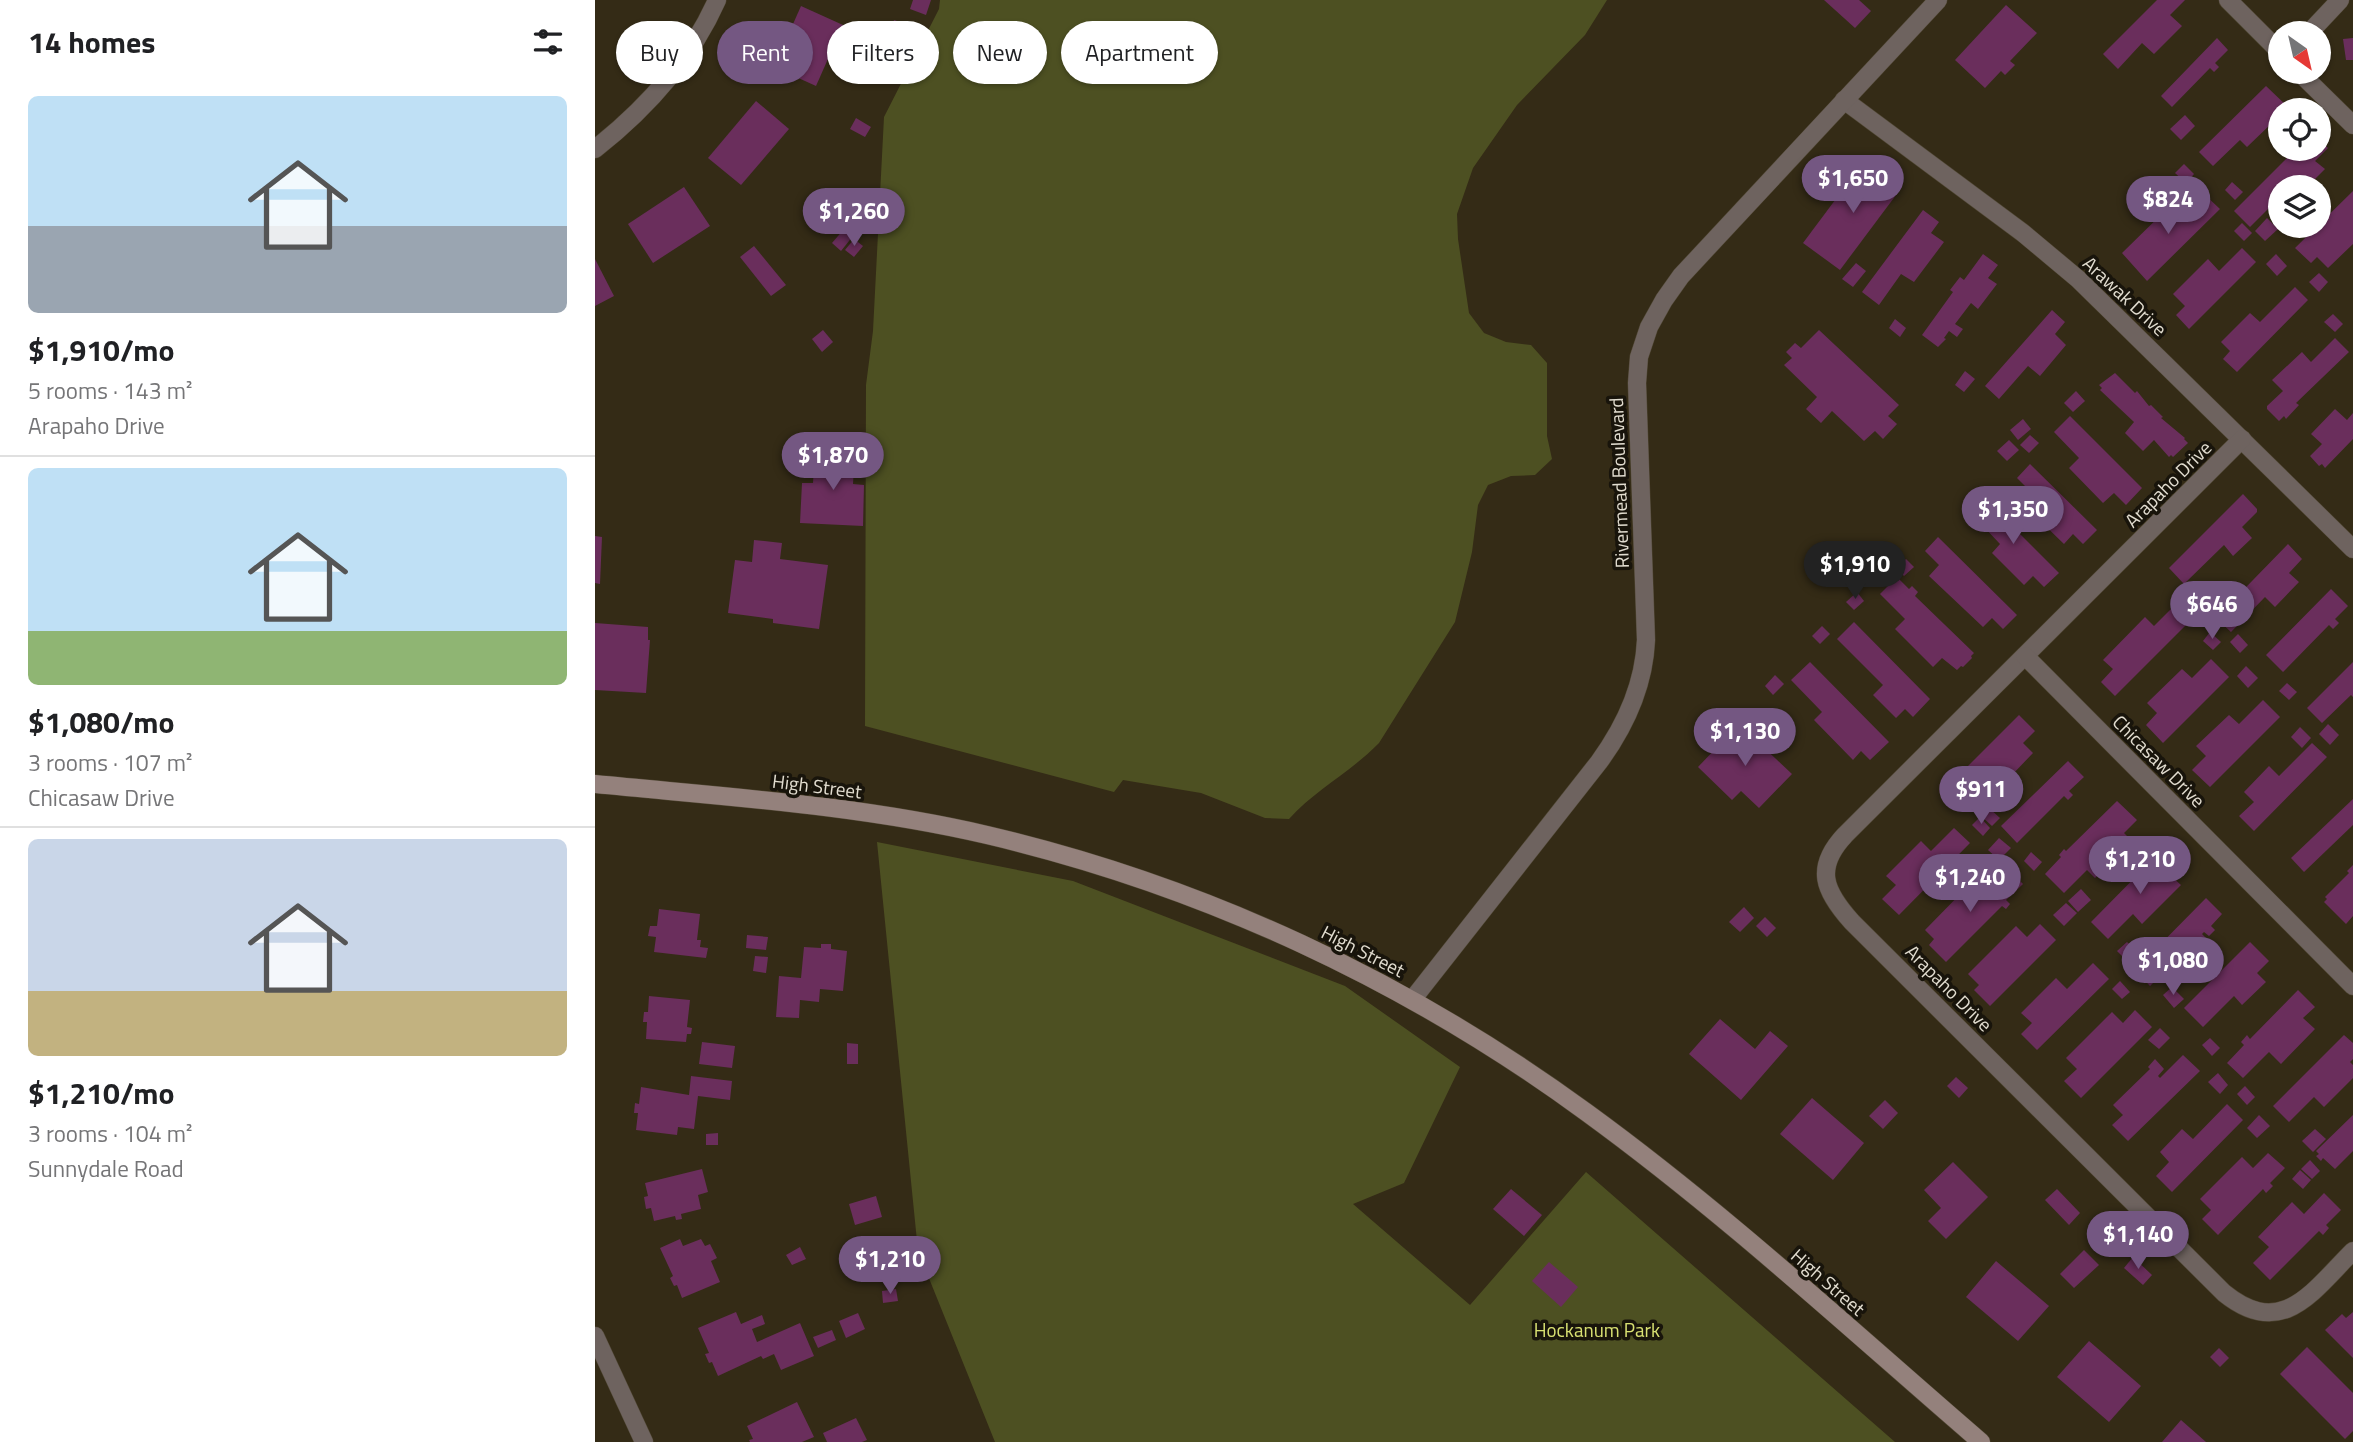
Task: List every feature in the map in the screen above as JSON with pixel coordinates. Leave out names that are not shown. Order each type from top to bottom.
[{"type":"main road","name":"High Street","points":[[595,784],[855,811],[941,825],[1109,869],[1211,905],[1315,949],[1412,1000],[1541,1080],[1654,1163],[1981,1442]]},
{"type":"street","points":[[595,149],[638,112],[680,65],[698,38],[717,0]]},
{"type":"street","name":"Rivermead Boulevard","points":[[1412,1000],[1599,762],[1634,702],[1643,672],[1646,640],[1637,383],[1639,357],[1649,327],[1681,276],[1938,0]]},
{"type":"street","points":[[2228,0],[2268,40]]},
{"type":"street","points":[[2320,21],[2340,0]]},
{"type":"street","points":[[2311,84],[2353,125]]},
{"type":"street","name":"Arawak Drive","points":[[1844,100],[2054,258],[2112,310],[2353,549]]},
{"type":"street","name":"Arapaho Drive","points":[[2242,439],[1836,845],[1826,862],[1825,870],[1833,899],[1852,922],[2237,1303],[2262,1313],[2275,1313],[2289,1308],[2311,1293],[2353,1251]]},
{"type":"street","name":"Chicasaw Drive","points":[[2025,656],[2353,986]]},
{"type":"street","points":[[595,1336],[644,1442]]},
{"type":"green space","points":[[940,0],[1607,0],[1585,35],[1517,105],[1473,168],[1457,214],[1469,313],[1484,333],[1506,342],[1531,345],[1547,363],[1547,436],[1552,459],[1535,475],[1511,476],[1488,485],[1478,505],[1472,552],[1455,622],[1379,743],[1289,819],[1265,818],[1201,793],[1123,780],[1114,792],[865,726],[866,385],[873,331],[884,117],[901,84],[939,84],[939,21],[933,21]]},
{"type":"green space","name":"Hockanum Park","points":[[877,842],[1073,881],[1345,986],[1460,1067],[1404,1183],[1353,1204],[1470,1305],[1586,1172],[1895,1442],[995,1442],[918,1251]]},
{"type":"building","points":[[913,0],[931,0],[926,15],[910,9]]},
{"type":"building","points":[[1824,0],[1859,0],[1871,11],[1855,28]]},
{"type":"building","points":[[2157,0],[2185,0],[2170,15],[2182,26],[2154,54],[2142,43],[2118,69],[2103,54]]},
{"type":"building","points":[[2006,5],[2037,33],[2010,61],[2015,65],[2005,75],[2001,71],[1985,88],[1955,60]]},
{"type":"building","points":[[801,6],[834,21],[827,21],[827,61],[816,86],[812,84],[813,21],[794,21]]},
{"type":"building","points":[[2217,38],[2228,50],[2215,63],[2219,67],[2214,72],[2210,68],[2172,107],[2161,96]]},
{"type":"building","points":[[2353,38],[2353,60],[2346,60],[2343,39]]},
{"type":"building","points":[[2266,86],[2278,98],[2268,98],[2268,127],[2247,147],[2240,140],[2213,166],[2199,152]]},
{"type":"building","points":[[756,101],[789,129],[741,185],[708,158]]},
{"type":"building","points":[[2185,115],[2195,126],[2181,140],[2170,129]]},
{"type":"building","points":[[856,118],[871,127],[865,137],[850,129]]},
{"type":"building","points":[[1865,160],[1902,187],[1840,270],[1803,243]]},
{"type":"building","points":[[2284,161],[2315,161],[2325,169],[2319,175],[2270,175]]},
{"type":"building","points":[[2184,164],[2194,174],[2186,183],[2175,173]]},
{"type":"building","points":[[2268,177],[2268,209],[2250,227],[2234,211]]},
{"type":"building","points":[[2232,182],[2243,192],[2235,200],[2225,190]]},
{"type":"building","points":[[684,187],[710,226],[653,263],[628,224]]},
{"type":"building","points":[[2353,191],[2353,244],[2328,268],[2317,257],[2311,263],[2295,248],[2305,238],[2331,238],[2331,213]]},
{"type":"building","points":[[2204,194],[2220,209],[2147,281],[2122,253],[2171,205],[2182,216]]},
{"type":"building","points":[[1923,210],[1939,222],[1931,233],[1944,242],[1914,282],[1901,274],[1879,305],[1862,292]]},
{"type":"building","points":[[2268,219],[2268,238],[2265,241],[2255,231]]},
{"type":"building","points":[[2242,223],[2252,233],[2244,241],[2234,231]]},
{"type":"building","points":[[844,229],[853,236],[841,251],[832,243]]},
{"type":"building","points":[[854,239],[863,246],[854,257],[845,250]]},
{"type":"building","points":[[754,246],[786,285],[771,296],[740,257]]},
{"type":"building","points":[[2242,248],[2256,262],[2189,329],[2176,315],[2185,306],[2173,294],[2208,259],[2219,271]]},
{"type":"building","points":[[1983,254],[1998,265],[1988,278],[1997,284],[1978,309],[1971,303],[1955,324],[1963,329],[1957,337],[1949,331],[1938,347],[1922,335],[1953,292],[1950,290],[1960,277],[1964,280]]},
{"type":"building","points":[[2276,254],[2287,266],[2277,276],[2266,264]]},
{"type":"building","points":[[595,259],[614,296],[595,306]]},
{"type":"building","points":[[1856,263],[1866,271],[1853,287],[1842,279]]},
{"type":"building","points":[[2319,273],[2328,282],[2319,292],[2309,282]]},
{"type":"building","points":[[2295,287],[2308,300],[2237,372],[2223,359],[2230,351],[2221,342],[2250,313],[2260,322]]},
{"type":"building","points":[[2052,310],[2065,322],[2055,334],[2066,345],[2040,376],[2028,366],[1999,399],[1985,386]]},
{"type":"building","points":[[2333,314],[2343,324],[2335,332],[2324,322]]},
{"type":"building","points":[[1895,319],[1906,328],[1900,337],[1889,328]]},
{"type":"building","points":[[823,330],[833,342],[822,352],[812,339]]},
{"type":"building","points":[[1819,330],[1899,405],[1888,416],[1897,424],[1883,439],[1875,431],[1864,441],[1832,411],[1821,423],[1806,409],[1817,397],[1784,365],[1792,358],[1786,352],[1795,343],[1801,348]]},
{"type":"building","points":[[2335,338],[2349,352],[2296,403],[2299,405],[2286,419],[2284,416],[2279,421],[2267,409],[2283,391],[2272,380],[2302,352],[2311,362]]},
{"type":"building","points":[[1965,371],[1975,379],[1964,392],[1955,385]]},
{"type":"building","points":[[2115,373],[2185,438],[2188,443],[2173,457],[2169,457],[2154,440],[2143,451],[2125,433],[2134,422],[2100,390],[2102,388],[2099,385]]},
{"type":"building","points":[[2076,391],[2085,401],[2073,412],[2064,403]]},
{"type":"building","points":[[2335,409],[2347,420],[2353,413],[2353,439],[2325,468],[2322,464],[2319,466],[2310,456],[2322,444],[2311,434]]},
{"type":"building","points":[[2070,416],[2142,488],[2126,505],[2114,493],[2103,503],[2069,468],[2079,458],[2054,432]]},
{"type":"building","points":[[2023,419],[2031,429],[2018,440],[2010,430]]},
{"type":"building","points":[[2030,435],[2039,443],[2029,453],[2020,445]]},
{"type":"building","points":[[2009,440],[2019,450],[2007,461],[1997,451]]},
{"type":"building","points":[[815,451],[855,452],[853,484],[864,485],[863,526],[800,523],[802,483],[813,483]]},
{"type":"building","points":[[2030,464],[2097,530],[2083,544],[2073,534],[2064,544],[2032,513],[2042,503],[2017,478]]},
{"type":"building","points":[[2243,494],[2257,509],[2242,527],[2252,538],[2233,556],[2224,545],[2184,584],[2169,568]]},
{"type":"building","points":[[1981,495],[2059,573],[2044,587],[2033,576],[2024,585],[1992,553],[2000,544],[1967,509]]},
{"type":"building","points":[[595,536],[602,537],[600,584],[595,583]]},
{"type":"building","points":[[1938,537],[2017,615],[2003,629],[1992,618],[1983,627],[1929,576],[1939,565],[1925,551]]},
{"type":"building","points":[[754,540],[782,543],[780,559],[828,565],[819,629],[728,613],[735,560],[752,562]]},
{"type":"building","points":[[2288,544],[2302,559],[2289,573],[2299,582],[2275,607],[2265,597],[2231,632],[2216,618]]},
{"type":"building","points":[[1906,559],[1914,567],[1904,576],[1896,568]]},
{"type":"building","points":[[1897,577],[1909,589],[1912,586],[1918,592],[1915,596],[1974,653],[1963,667],[1957,670],[1942,658],[1933,667],[1895,629],[1905,619],[1880,594]]},
{"type":"building","points":[[2331,589],[2348,606],[2335,619],[2339,623],[2333,629],[2329,625],[2283,672],[2266,655]]},
{"type":"building","points":[[1857,592],[1864,601],[1854,610],[1846,602]]},
{"type":"building","points":[[2203,597],[2213,607],[2205,615],[2195,605]]},
{"type":"building","points":[[2194,606],[2203,616],[2195,624],[2185,614]]},
{"type":"building","points":[[2171,609],[2187,624],[2115,696],[2101,682],[2113,669],[2103,660],[2145,617],[2154,626]]},
{"type":"building","points":[[1854,622],[1930,699],[1913,717],[1905,709],[1896,718],[1873,695],[1883,685],[1837,639]]},
{"type":"building","points":[[595,623],[648,627],[650,640],[646,693],[595,690]]},
{"type":"building","points":[[1822,626],[1830,634],[1820,644],[1812,636]]},
{"type":"building","points":[[2210,632],[2221,642],[2213,650],[2203,641]]},
{"type":"building","points":[[2238,634],[2248,645],[2240,653],[2230,642]]},
{"type":"building","points":[[2211,659],[2229,677],[2163,743],[2146,725],[2157,713],[2147,703],[2182,669],[2192,678]]},
{"type":"building","points":[[1810,662],[1889,742],[1870,760],[1861,751],[1853,760],[1814,720],[1822,712],[1791,680]]},
{"type":"building","points":[[2353,662],[2353,697],[2351,695],[2322,723],[2307,708]]},
{"type":"building","points":[[2246,666],[2258,678],[2248,688],[2237,676]]},
{"type":"building","points":[[1775,675],[1784,684],[1773,695],[1765,686]]},
{"type":"building","points":[[2287,683],[2297,692],[2289,700],[2279,691]]},
{"type":"building","points":[[2263,700],[2280,717],[2210,787],[2192,770],[2206,756],[2196,746],[2229,715],[2239,724]]},
{"type":"building","points":[[2019,715],[2035,731],[2023,743],[2033,753],[2010,777],[2000,766],[1970,796],[1954,780]]},
{"type":"building","points":[[1739,724],[1792,774],[1759,808],[1741,791],[1732,800],[1698,767]]},
{"type":"building","points":[[2328,724],[2339,735],[2330,745],[2319,734]]},
{"type":"building","points":[[2300,727],[2311,738],[2302,748],[2291,737]]},
{"type":"building","points":[[2312,743],[2327,757],[2254,831],[2239,816],[2254,802],[2244,792],[2269,766],[2279,776]]},
{"type":"building","points":[[2068,761],[2084,777],[2069,791],[2073,795],[2068,800],[2064,796],[2017,843],[2001,826]]},
{"type":"building","points":[[2353,799],[2353,825],[2304,872],[2291,858]]},
{"type":"building","points":[[2117,801],[2137,820],[2124,833],[2132,841],[2095,878],[2087,870],[2064,893],[2045,874],[2061,857],[2059,855],[2064,849],[2066,851]]},
{"type":"building","points":[[1989,808],[2000,818],[1992,826],[1981,816]]},
{"type":"building","points":[[1980,817],[1990,828],[1983,836],[1972,825]]},
{"type":"building","points":[[1954,828],[1970,843],[1899,915],[1882,899],[1896,885],[1886,876],[1921,841],[1931,851]]},
{"type":"building","points":[[1999,838],[2011,848],[1999,860],[1988,850]]},
{"type":"building","points":[[2162,850],[2180,868],[2171,876],[2181,885],[2142,924],[2133,914],[2108,939],[2091,922]]},
{"type":"building","points":[[2031,852],[2042,862],[2034,871],[2024,861]]},
{"type":"building","points":[[2353,865],[2353,916],[2346,924],[2324,902],[2327,899],[2325,897],[2349,873],[2347,871]]},
{"type":"building","points":[[2007,868],[2023,884],[2006,900],[2010,904],[2006,909],[2002,906],[1946,962],[1929,945],[1934,939],[1925,930],[1971,883],[1981,893]]},
{"type":"building","points":[[2081,889],[2091,900],[2078,912],[2068,901]]},
{"type":"building","points":[[2206,898],[2222,914],[2211,926],[2215,930],[2209,936],[2204,932],[2202,934],[2214,946],[2180,979],[2169,967],[2150,986],[2135,970]]},
{"type":"building","points":[[2066,903],[2077,913],[2064,926],[2053,915]]},
{"type":"building","points":[[1744,907],[1754,918],[1740,932],[1729,922]]},
{"type":"building","points":[[659,909],[700,914],[697,940],[701,940],[700,947],[708,948],[706,958],[654,952],[656,937],[648,936],[650,926],[657,926]]},
{"type":"building","points":[[1765,917],[1776,928],[1767,937],[1756,926]]},
{"type":"building","points":[[2040,924],[2056,940],[1990,1006],[1974,990],[1979,985],[1968,974],[2016,926],[2027,937]]},
{"type":"building","points":[[747,935],[768,937],[766,950],[746,948]]},
{"type":"building","points":[[2127,942],[2139,953],[2129,963],[2117,951]]},
{"type":"building","points":[[2250,942],[2269,961],[2257,973],[2266,982],[2242,1005],[2234,996],[2203,1027],[2184,1008]]},
{"type":"building","points":[[821,944],[831,944],[831,949],[847,951],[843,991],[820,989],[819,1002],[800,1000],[799,1018],[776,1017],[779,976],[801,978],[804,947],[821,948]]},
{"type":"building","points":[[755,956],[768,957],[766,973],[753,971]]},
{"type":"building","points":[[2093,963],[2109,979],[2037,1050],[2021,1034],[2032,1023],[2021,1013],[2056,978],[2067,989]]},
{"type":"building","points":[[2120,981],[2130,992],[2122,999],[2112,989]]},
{"type":"building","points":[[2172,987],[2184,999],[2174,1008],[2163,995]]},
{"type":"building","points":[[2298,990],[2315,1007],[2303,1018],[2315,1029],[2281,1064],[2269,1052],[2243,1078],[2227,1063],[2244,1045],[2241,1042],[2247,1035],[2250,1039]]},
{"type":"building","points":[[649,996],[690,1000],[687,1027],[692,1028],[691,1034],[687,1034],[686,1042],[646,1039],[647,1022],[643,1022],[644,1012],[648,1012]]},
{"type":"building","points":[[2135,1010],[2152,1027],[2081,1098],[2064,1081],[2077,1069],[2066,1058],[2112,1012],[2123,1023]]},
{"type":"building","points":[[1720,1019],[1755,1049],[1770,1031],[1788,1046],[1741,1100],[1689,1054]]},
{"type":"building","points":[[2160,1028],[2170,1038],[2159,1049],[2148,1040]]},
{"type":"building","points":[[2344,1035],[2353,1043],[2353,1059],[2350,1062],[2353,1065],[2353,1078],[2324,1107],[2314,1097],[2289,1122],[2273,1106]]},
{"type":"building","points":[[2210,1038],[2220,1048],[2212,1056],[2202,1045]]},
{"type":"building","points":[[702,1042],[735,1046],[732,1068],[699,1064]]},
{"type":"building","points":[[847,1043],[858,1044],[858,1064],[847,1064]]},
{"type":"building","points":[[2183,1055],[2200,1071],[2128,1141],[2112,1125],[2123,1115],[2113,1105],[2150,1069],[2148,1067],[2155,1059],[2164,1069],[2158,1076],[2160,1078]]},
{"type":"building","points":[[2218,1073],[2228,1085],[2220,1094],[2208,1082]]},
{"type":"building","points":[[691,1076],[732,1081],[730,1100],[698,1096],[694,1129],[678,1127],[677,1135],[636,1130],[638,1113],[634,1113],[635,1103],[639,1104],[641,1087],[689,1095]]},
{"type":"building","points":[[1956,1077],[1968,1088],[1959,1098],[1947,1086]]},
{"type":"building","points":[[2245,1086],[2255,1097],[2247,1105],[2237,1094]]},
{"type":"building","points":[[1812,1098],[1864,1143],[1833,1180],[1780,1134]]},
{"type":"building","points":[[1885,1100],[1898,1113],[1883,1129],[1869,1116]]},
{"type":"building","points":[[2227,1104],[2243,1120],[2172,1192],[2156,1176],[2169,1162],[2160,1152],[2182,1129],[2193,1139]]},
{"type":"building","points":[[2259,1115],[2270,1126],[2257,1138],[2247,1128]]},
{"type":"building","points":[[2353,1115],[2353,1151],[2335,1169],[2323,1158],[2321,1161],[2316,1156],[2319,1154],[2316,1151]]},
{"type":"building","points":[[2315,1129],[2326,1139],[2313,1152],[2302,1141]]},
{"type":"building","points":[[718,1133],[718,1145],[706,1145],[706,1134]]},
{"type":"building","points":[[2268,1153],[2285,1168],[2270,1183],[2273,1186],[2266,1193],[2263,1189],[2218,1235],[2202,1219],[2211,1210],[2200,1199],[2242,1157],[2253,1168]]},
{"type":"building","points":[[2310,1160],[2320,1171],[2312,1179],[2301,1169]]},
{"type":"building","points":[[1953,1162],[1988,1197],[1946,1239],[1928,1221],[1941,1208],[1924,1190]]},
{"type":"building","points":[[702,1169],[708,1192],[698,1195],[701,1209],[681,1214],[682,1219],[676,1220],[675,1216],[654,1221],[651,1208],[646,1209],[644,1197],[648,1196],[645,1183]]},
{"type":"building","points":[[2300,1170],[2311,1180],[2303,1189],[2292,1179]]},
{"type":"building","points":[[1511,1189],[1542,1215],[1524,1236],[1493,1209]]},
{"type":"building","points":[[2057,1189],[2080,1213],[2069,1225],[2045,1200]]},
{"type":"building","points":[[2324,1193],[2341,1210],[2326,1225],[2329,1228],[2323,1235],[2319,1231],[2270,1280],[2253,1263],[2269,1247],[2258,1237],[2292,1202],[2304,1214]]},
{"type":"building","points":[[876,1196],[882,1217],[855,1225],[849,1204]]},
{"type":"building","points":[[2102,1227],[2119,1246],[2109,1256],[2091,1237]]},
{"type":"building","points":[[680,1239],[683,1246],[701,1239],[705,1246],[710,1244],[717,1258],[711,1261],[720,1282],[682,1298],[677,1285],[674,1286],[670,1278],[673,1276],[660,1248]]},
{"type":"building","points":[[800,1247],[806,1259],[792,1265],[786,1255]]},
{"type":"building","points":[[2084,1250],[2099,1265],[2074,1288],[2060,1274]]},
{"type":"building","points":[[2133,1257],[2152,1275],[2143,1285],[2124,1268]]},
{"type":"building","points":[[1996,1261],[2049,1306],[2018,1341],[1966,1297]]},
{"type":"building","points":[[1549,1262],[1578,1287],[1561,1307],[1532,1281]]},
{"type":"building","points":[[896,1289],[898,1301],[883,1303],[882,1291]]},
{"type":"building","points":[[736,1312],[741,1324],[762,1315],[765,1324],[752,1329],[757,1342],[800,1323],[814,1356],[781,1370],[774,1354],[763,1359],[761,1356],[718,1376],[705,1354],[709,1353],[698,1328]]},
{"type":"building","points":[[2353,1312],[2353,1358],[2325,1330],[2342,1314],[2346,1318]]},
{"type":"building","points":[[858,1313],[865,1329],[846,1338],[839,1321]]},
{"type":"building","points":[[832,1330],[836,1340],[818,1348],[813,1337]]},
{"type":"building","points":[[2089,1341],[2141,1386],[2109,1422],[2057,1377]]},
{"type":"building","points":[[2307,1347],[2353,1393],[2353,1431],[2345,1439],[2280,1374]]},
{"type":"building","points":[[2219,1348],[2229,1358],[2220,1367],[2210,1357]]},
{"type":"building","points":[[797,1402],[814,1437],[802,1442],[750,1442],[749,1440],[753,1439],[747,1426]]},
{"type":"building","points":[[856,1418],[867,1440],[827,1442],[823,1433]]},
{"type":"building","points":[[2181,1420],[2206,1442],[2162,1442]]}]
